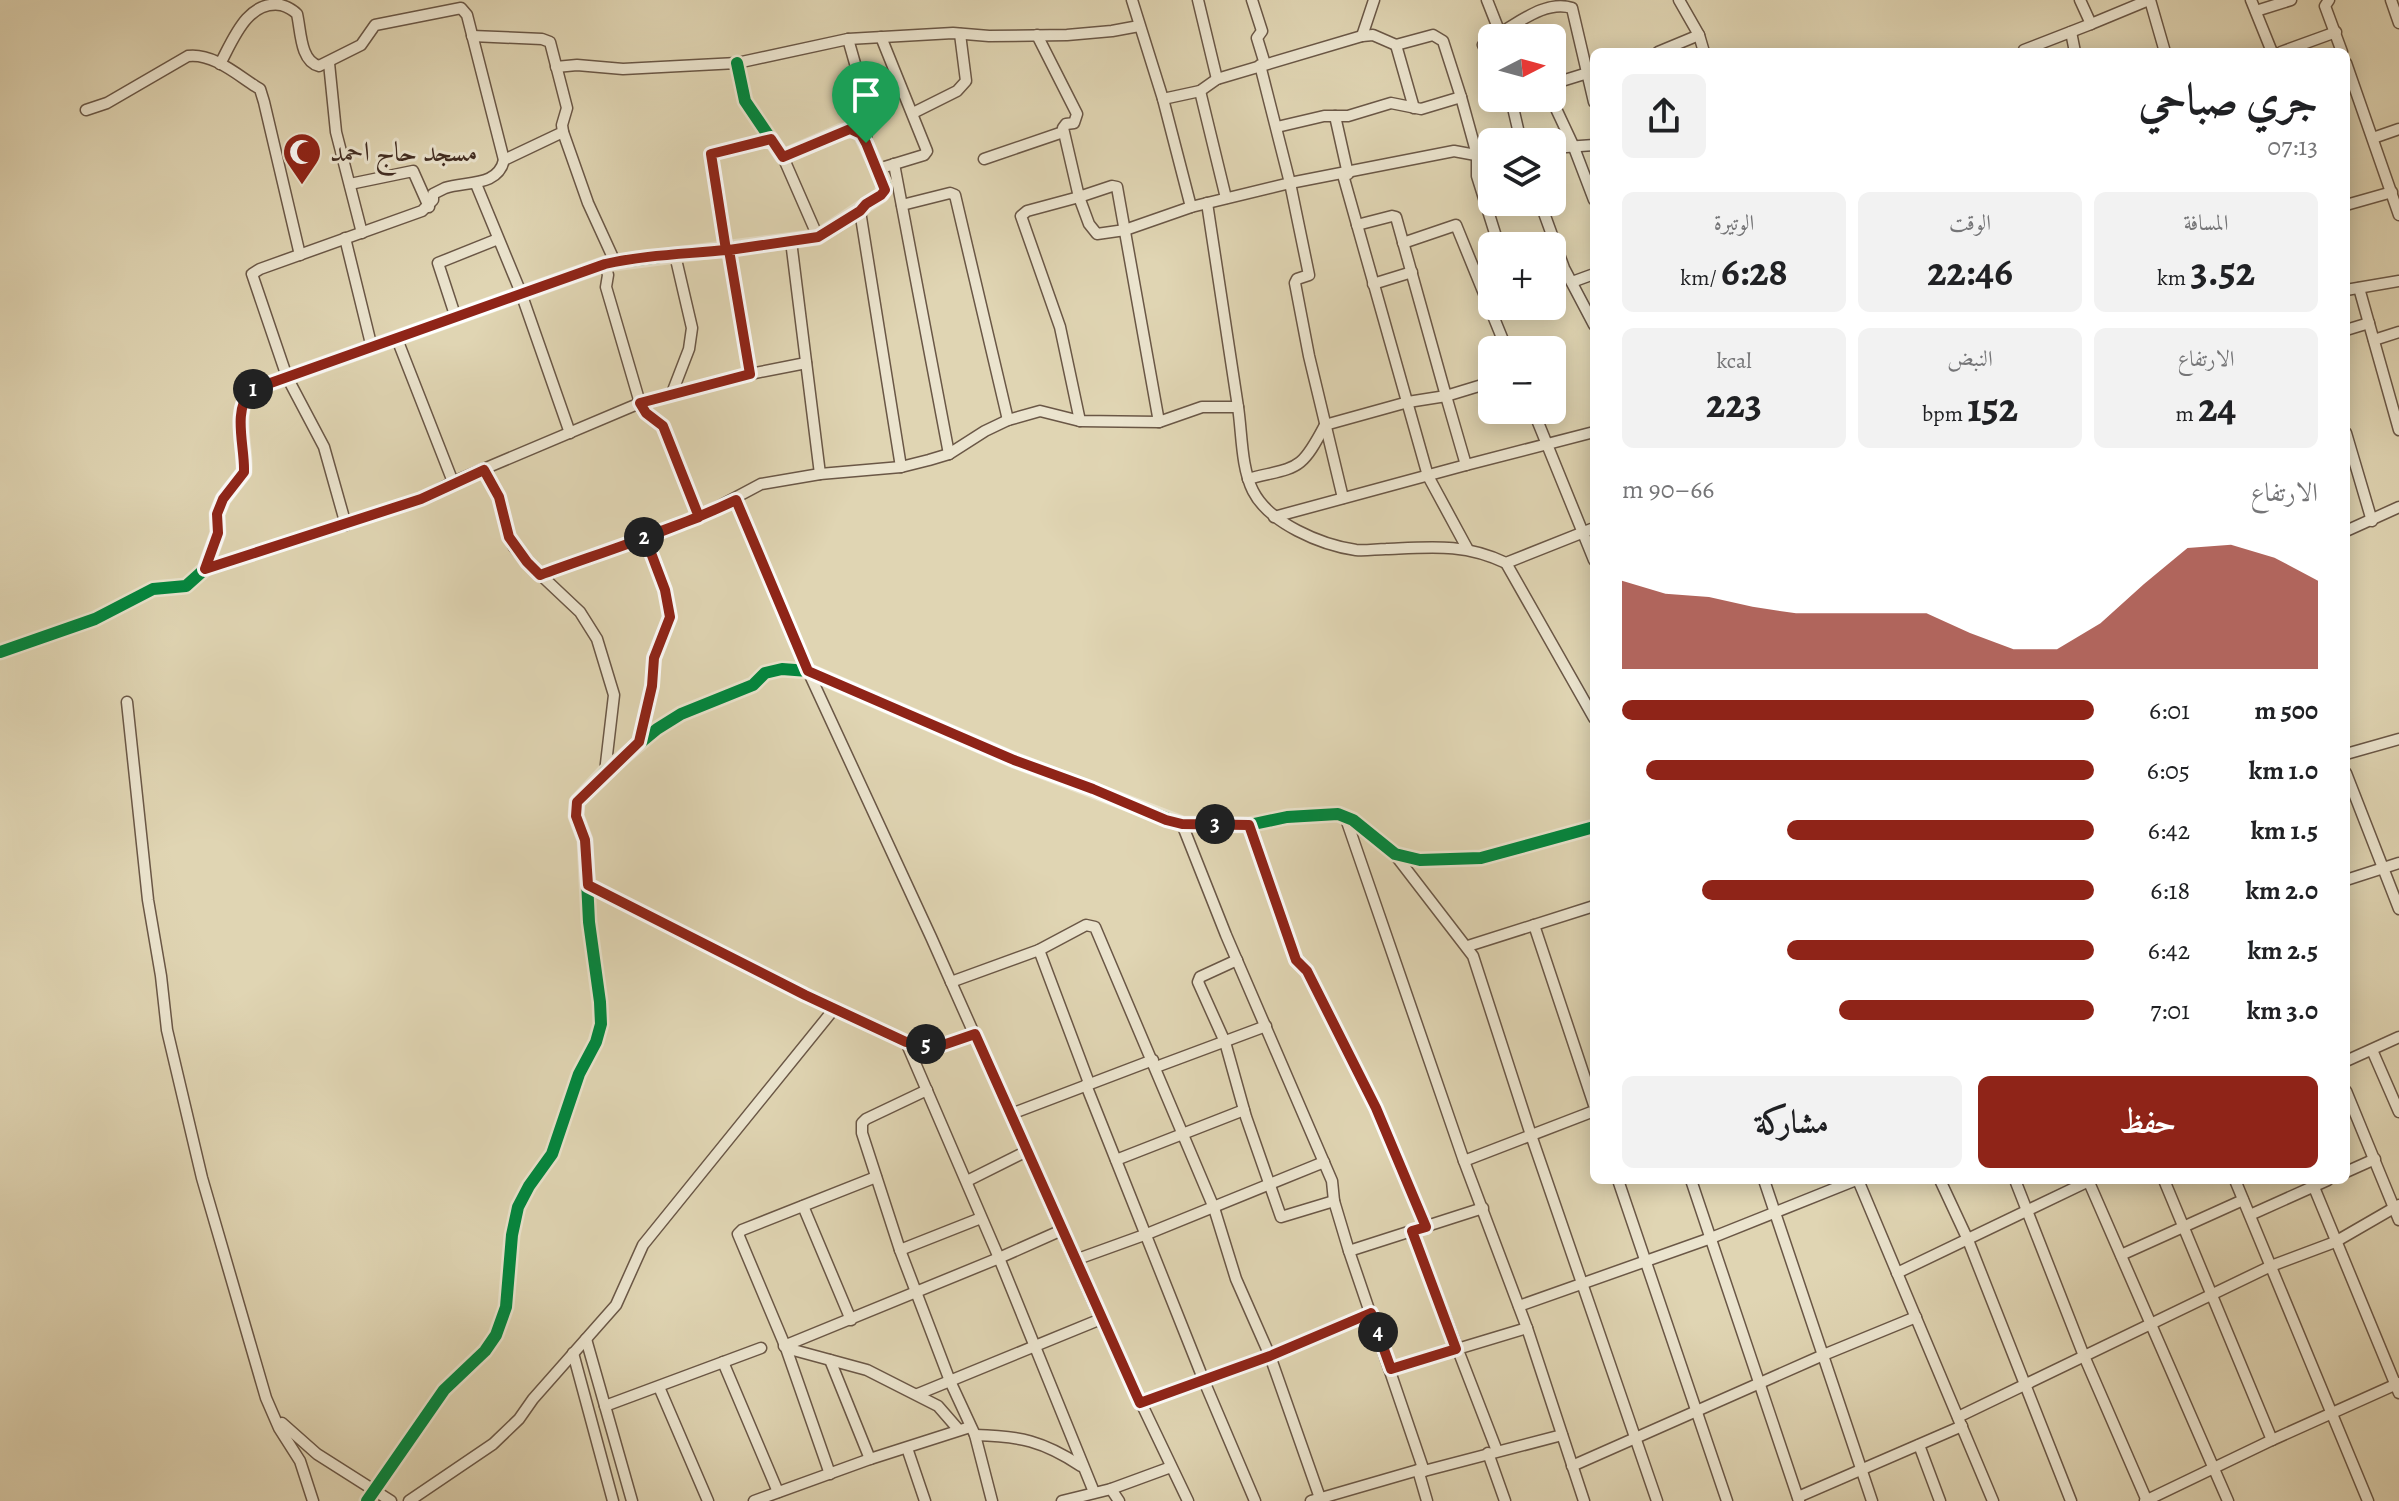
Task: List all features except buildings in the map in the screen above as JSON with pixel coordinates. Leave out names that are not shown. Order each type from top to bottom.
[{"type":"street","points":[[1132,0],[1163,99],[1191,207]]},
{"type":"street","points":[[1198,0],[1217,79]]},
{"type":"street","points":[[1252,0],[1262,31],[1257,38],[1262,64],[1309,275],[1295,283],[1343,498]]},
{"type":"street","points":[[1362,36],[1374,0]]},
{"type":"street","points":[[1487,0],[1496,24]]},
{"type":"street","points":[[1679,0],[1703,48]]},
{"type":"street","points":[[2080,0],[2091,24]]},
{"type":"street","points":[[2031,48],[2150,0],[2164,48]]},
{"type":"street","points":[[2270,48],[2253,6],[2291,0]]},
{"type":"street","points":[[2329,0],[2325,6],[2341,48]]},
{"type":"street","points":[[2391,0],[2399,23]]},
{"type":"street","points":[[220,64],[253,7],[268,2],[287,6],[297,14],[309,62],[319,66],[361,45],[375,25],[458,8],[465,11],[472,36],[504,160],[498,173],[476,184],[444,188],[433,194],[429,207],[252,274],[287,377],[324,447],[346,525]]},
{"type":"street","points":[[1511,24],[1536,4],[1557,2],[1572,8],[1590,72],[1566,80]]},
{"type":"street","points":[[556,67],[577,65],[623,69],[737,63],[848,39],[960,34],[1037,35],[1112,31],[1139,26]]},
{"type":"street","points":[[2071,32],[2074,48]]},
{"type":"street","points":[[2292,48],[2336,32]]},
{"type":"street","points":[[913,113],[957,91],[966,81],[960,34]]},
{"type":"street","points":[[1037,35],[1077,114],[1074,123],[1064,126],[1063,132],[1079,197],[1089,224],[1097,234],[1125,230],[1191,207],[1290,183],[1454,151],[1477,155]]},
{"type":"street","points":[[1163,99],[1200,91],[1217,79],[1362,36],[1373,35],[1396,45],[1433,35],[1439,37],[1461,97],[1477,155],[1477,176],[1495,232]]},
{"type":"street","points":[[1668,48],[1699,35]]},
{"type":"street","points":[[472,36],[546,40],[552,46],[567,112],[563,132],[610,263],[606,287],[640,403],[646,413],[663,426],[699,517]]},
{"type":"street","points":[[878,169],[924,155],[927,151],[881,37]]},
{"type":"street","points":[[848,39],[867,103],[866,143]]},
{"type":"street","points":[[1396,45],[1414,108]]},
{"type":"street","points":[[86,110],[107,103],[188,56],[204,56],[260,89],[300,255]]},
{"type":"street","points":[[329,63],[336,132],[362,233]]},
{"type":"street","points":[[737,63],[745,101],[783,157],[818,237]]},
{"type":"street","points":[[2350,89],[2373,138],[2399,215]]},
{"type":"street","points":[[1200,91],[1226,198]]},
{"type":"street","points":[[1277,127],[1348,116],[1391,103],[1421,109],[1461,97]]},
{"type":"street","points":[[1558,112],[1590,190]]},
{"type":"street","points":[[1335,116],[1357,225],[1428,476],[1467,548]]},
{"type":"street","points":[[205,569],[218,533],[217,514],[223,499],[244,472],[241,424],[247,395],[251,390],[610,263],[818,237],[860,211],[885,190],[861,134],[850,129],[783,157]]},
{"type":"street","points":[[2373,138],[2399,129]]},
{"type":"street","points":[[504,160],[563,132]]},
{"type":"street","points":[[984,159],[1063,132]]},
{"type":"street","points":[[750,374],[711,154],[771,139]]},
{"type":"street","points":[[1566,146],[1590,145]]},
{"type":"street","points":[[894,164],[949,454]]},
{"type":"street","points":[[350,184],[413,171],[429,207]]},
{"type":"street","points":[[476,184],[521,293],[570,433]]},
{"type":"street","points":[[1080,421],[1060,327],[1021,216],[1027,211],[1115,185],[1159,422]]},
{"type":"street","points":[[2350,204],[2392,192]]},
{"type":"street","points":[[902,205],[950,193],[955,195],[1008,420]]},
{"type":"street","points":[[1207,203],[1248,479],[1254,494],[1274,517],[1304,534],[1356,550],[1467,548],[1506,563],[1590,711]]},
{"type":"street","points":[[860,211],[901,467]]},
{"type":"street","points":[[1357,225],[1392,216],[1398,222],[1466,465]]},
{"type":"street","points":[[1403,243],[1456,225],[1478,273]]},
{"type":"street","points":[[345,238],[372,348]]},
{"type":"street","points":[[456,318],[438,263],[498,239]]},
{"type":"street","points":[[791,241],[820,474]]},
{"type":"street","points":[[672,393],[689,349],[692,328],[675,255]]},
{"type":"street","points":[[1373,284],[1412,272]]},
{"type":"street","points":[[1566,272],[1590,317]]},
{"type":"street","points":[[1572,282],[1590,275]]},
{"type":"street","points":[[2350,289],[2399,281]]},
{"type":"street","points":[[2359,288],[2399,430]]},
{"type":"street","points":[[2350,329],[2369,323]]},
{"type":"street","points":[[2374,340],[2399,332]]},
{"type":"street","points":[[397,339],[453,482]]},
{"type":"street","points":[[0,652],[95,619],[153,589],[186,586],[205,569],[421,499],[453,482],[640,403],[750,374],[806,363]]},
{"type":"street","points":[[1248,479],[1302,463],[1325,425],[1478,386]]},
{"type":"street","points":[[540,575],[699,517],[761,484],[820,474],[901,467],[949,454],[1008,420],[1040,411],[1080,421],[1159,422],[1202,407],[1238,407]]},
{"type":"street","points":[[1539,424],[1590,549]]},
{"type":"street","points":[[1274,517],[1590,433]]},
{"type":"street","points":[[2350,447],[2372,521]]},
{"type":"street","points":[[484,470],[499,497],[509,537],[527,562],[586,620],[597,639],[614,695],[605,772]]},
{"type":"street","points":[[736,500],[808,671],[975,1034],[1101,1319],[1188,1501]]},
{"type":"street","points":[[2350,529],[2399,507]]},
{"type":"street","points":[[1506,563],[1590,529]]},
{"type":"street","points":[[639,742],[652,686],[654,658],[670,617],[665,590],[645,537]]},
{"type":"street","points":[[367,1501],[444,1390],[491,1343],[504,1316],[513,1227],[518,1207],[552,1154],[579,1074],[596,1042],[601,1024],[600,1002],[589,922],[585,840],[576,810],[582,795],[639,742],[681,714],[753,685],[765,673],[782,669],[808,671],[1014,760],[1182,824],[1249,825],[1287,817],[1338,814],[1345,815],[1395,854],[1473,956],[1581,1284],[1657,1501]]},
{"type":"street","points":[[127,702],[148,900],[167,1030],[202,1178],[272,1413],[300,1461],[313,1501]]},
{"type":"street","points":[[2350,753],[2399,739]]},
{"type":"street","points":[[2350,783],[2399,909]]},
{"type":"street","points":[[1345,815],[1464,1161],[1527,1328],[1584,1501]]},
{"type":"street","points":[[1182,824],[1332,1181],[1334,1201],[1391,1369],[1427,1501]]},
{"type":"street","points":[[1249,825],[1296,960],[1307,971],[1376,1108],[1426,1227]]},
{"type":"street","points":[[1395,854],[1420,860],[1481,858],[1590,828]]},
{"type":"street","points":[[2350,879],[2399,863]]},
{"type":"street","points":[[588,885],[906,1042],[943,1045],[975,1034]]},
{"type":"street","points":[[1468,946],[1590,907]]},
{"type":"street","points":[[951,982],[1039,950],[1086,925],[1093,925],[1214,1208],[1236,1279],[1270,1356],[1316,1500],[1562,1435]]},
{"type":"street","points":[[1534,925],[1590,1096]]},
{"type":"street","points":[[1039,950],[1116,1160],[1255,1501]]},
{"type":"street","points":[[1237,960],[1198,979],[1225,1042],[1244,1110],[1281,1218],[1334,1201]]},
{"type":"street","points":[[409,1501],[502,1436],[616,1305],[643,1245],[834,1009]]},
{"type":"street","points":[[1011,1114],[1088,1084],[1225,1042],[1266,1026]]},
{"type":"street","points":[[2350,1059],[2399,1037]]},
{"type":"street","points":[[906,1042],[967,1181],[1094,1492]]},
{"type":"street","points":[[2372,1050],[2399,1112]]},
{"type":"street","points":[[927,1090],[862,1123],[862,1133],[900,1250],[950,1381],[973,1431],[992,1501]]},
{"type":"street","points":[[2350,1100],[2396,1206],[2399,1220]]},
{"type":"street","points":[[1116,1160],[1244,1110]]},
{"type":"street","points":[[1464,1161],[1590,1110]]},
{"type":"street","points":[[967,1181],[1027,1151]]},
{"type":"street","points":[[2350,1170],[2375,1159]]},
{"type":"street","points":[[1075,1260],[1214,1208],[1324,1162]]},
{"type":"street","points":[[830,1474],[785,1347],[738,1234],[876,1177]]},
{"type":"street","points":[[1619,1184],[1727,1501]]},
{"type":"street","points":[[1692,1184],[1799,1499],[1919,1445],[2024,1385],[2149,1324],[2271,1266],[2335,1242],[2396,1206]]},
{"type":"street","points":[[1765,1184],[1872,1501]]},
{"type":"street","points":[[1519,1306],[1711,1238],[1847,1184]]},
{"type":"street","points":[[1859,1184],[1993,1501]]},
{"type":"street","points":[[1942,1184],[1968,1240],[2071,1501]]},
{"type":"street","points":[[2017,1184],[2084,1356],[2146,1501],[2272,1440],[2398,1387],[2312,1184]]},
{"type":"street","points":[[1897,1273],[2081,1184]]},
{"type":"street","points":[[2091,1184],[2228,1501]]},
{"type":"street","points":[[2166,1184],[2272,1440]]},
{"type":"street","points":[[2237,1184],[2368,1501]]},
{"type":"street","points":[[2250,1215],[2310,1184]]},
{"type":"street","points":[[2121,1255],[2243,1200]]},
{"type":"street","points":[[803,1206],[851,1320]]},
{"type":"street","points":[[1349,1251],[1483,1208]]},
{"type":"street","points":[[900,1250],[981,1218]]},
{"type":"street","points":[[785,1347],[1062,1230]]},
{"type":"street","points":[[1412,1231],[1492,1452],[1505,1501]]},
{"type":"street","points":[[1140,1403],[1270,1356],[1371,1313]]},
{"type":"street","points":[[1572,1466],[1916,1317]]},
{"type":"street","points":[[918,1394],[1101,1319]]},
{"type":"street","points":[[1391,1369],[1527,1328]]},
{"type":"street","points":[[586,1339],[632,1501]]},
{"type":"street","points":[[785,1347],[867,1370],[918,1394],[938,1406],[958,1429]]},
{"type":"street","points":[[605,1406],[761,1348]]},
{"type":"street","points":[[573,1353],[613,1501]]},
{"type":"street","points":[[830,1360],[870,1459]]},
{"type":"street","points":[[723,1362],[778,1492]]},
{"type":"street","points":[[659,1387],[708,1501]]},
{"type":"street","points":[[272,1413],[307,1446],[391,1501]]},
{"type":"street","points":[[754,1501],[958,1429],[1026,1438],[1061,1452],[1083,1467]]},
{"type":"street","points":[[1919,1445],[1940,1501]]},
{"type":"street","points":[[907,1448],[925,1501]]},
{"type":"street","points":[[1064,1501],[1111,1489],[1171,1467]]},
{"type":"street","points":[[1111,1489],[1119,1501]]},
{"type":"cycle path","points":[[0,652],[95,619],[153,589],[186,586],[205,569],[218,533],[217,514],[223,499],[244,472],[241,419],[245,399],[251,390],[605,264],[818,237],[881,195],[885,185],[861,134],[856,130],[842,131],[783,157],[745,101],[737,63]]},
{"type":"cycle path","points":[[367,1501],[444,1390],[485,1351],[496,1335],[506,1307],[512,1235],[518,1207],[552,1154],[579,1074],[596,1042],[601,1024],[600,1002],[589,922],[585,840],[576,816],[577,802],[605,772],[657,729],[681,714],[753,685],[765,673],[782,669],[808,671],[1014,760],[1182,824],[1249,825],[1287,817],[1338,814],[1353,820],[1395,854],[1420,860],[1481,858],[1590,828]]},
{"type":"place","name":"مسجد حاج احمد","points":[[302,186]]},
{"type":"route","points":[[866,143],[861,134],[850,129],[783,157],[771,139],[711,154],[726,250],[729,250],[750,374],[640,403],[646,413],[663,426],[699,517],[645,537],[665,590],[670,617],[654,658],[654,679],[639,742],[577,802],[576,816],[585,840],[588,885],[805,995],[906,1042],[936,1046],[975,1034],[1140,1403],[1270,1356],[1371,1313],[1391,1369],[1456,1349],[1412,1231],[1426,1227],[1376,1108],[1307,971],[1296,960],[1249,825],[1182,824],[1166,820],[1014,760],[808,671],[736,500],[699,517],[540,575],[514,547],[499,497],[484,470],[421,499],[205,569],[218,533],[217,514],[223,499],[241,480],[244,472],[241,424],[247,395],[251,390],[605,264],[729,250],[818,237],[860,211],[885,190],[866,143]]}]
